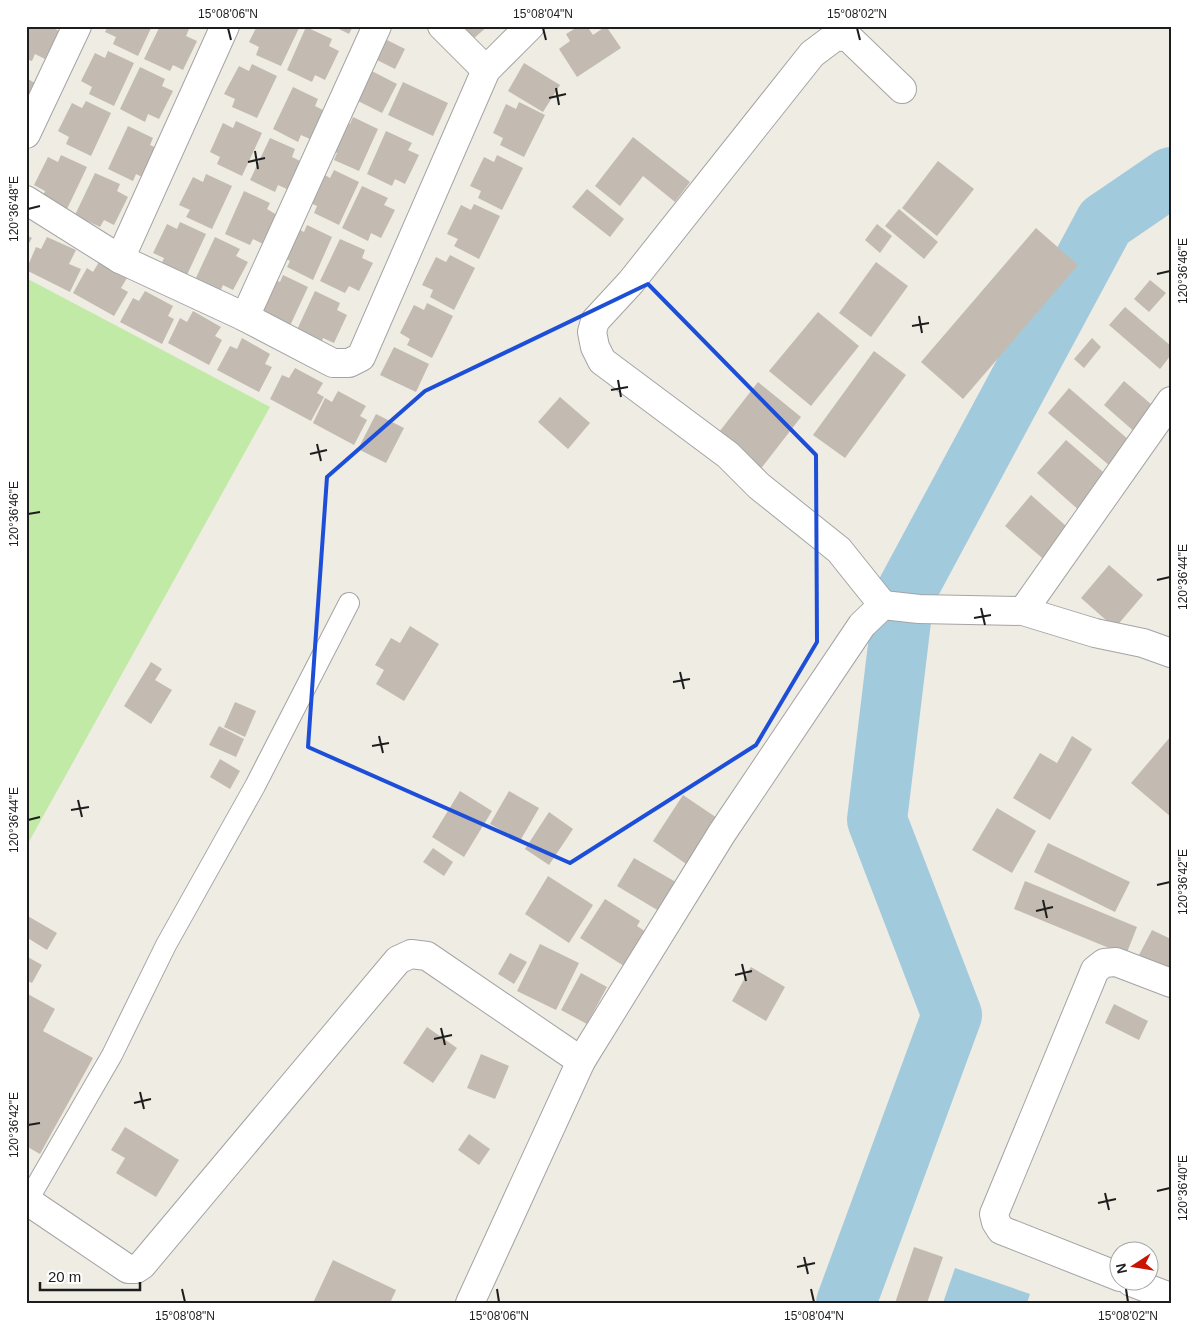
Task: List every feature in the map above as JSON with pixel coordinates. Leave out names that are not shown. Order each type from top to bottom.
[{"type":"street","points":[[26,134],[76,26]]},
{"type":"street","points":[[120,259],[225,26]]},
{"type":"street","points":[[245,317],[377,26]]},
{"type":"street","points":[[442,26],[486,70]]},
{"type":"street","points":[[26,200],[120,259],[245,317],[333,363],[348,363],[361,357],[486,70],[530,26]]},
{"type":"street","points":[[900,607],[839,550],[760,486],[728,456],[602,361],[595,347],[592,332],[595,321],[631,282],[812,54],[836,36],[849,38],[902,89]]},
{"type":"street","points":[[1023,611],[1171,401]]},
{"type":"street","points":[[470,1303],[581,1061],[727,825],[862,625],[900,607],[1023,611],[1095,633],[1143,643],[1171,653]]},
{"type":"street","points":[[27,1200],[128,1269],[136,1269],[142,1265],[398,960],[411,954],[428,956],[581,1061]]},
{"type":"street","points":[[1110,1273],[1001,1230],[994,1214],[1095,970],[1104,963],[1116,962],[1171,983]]},
{"type":"street","points":[[1155,1292],[1169,1298]]},
{"type":"lane","points":[[27,1200],[112,1055],[166,945],[255,786],[349,603]]},
{"type":"highlighted area","points":[[648,284],[816,455],[817,642],[756,745],[570,863],[308,747],[327,477],[425,391]]},
{"type":"green space","points":[[26,278],[270,407],[26,847]]},
{"type":"water","points":[[955,1268],[1030,1294],[1027,1303],[943,1303]]},
{"type":"building","points":[[26,26],[50,26],[59,31],[45,59],[35,54],[32,61],[26,59]]},
{"type":"building","points":[[108,26],[152,26],[138,56],[113,44],[116,37],[105,32]]},
{"type":"building","points":[[160,26],[184,26],[189,29],[186,36],[197,41],[183,70],[173,65],[170,71],[144,59]]},
{"type":"building","points":[[257,26],[300,26],[281,66],[256,55],[259,47],[249,42]]},
{"type":"building","points":[[333,26],[353,26],[349,34]]},
{"type":"building","points":[[449,26],[488,26],[465,46]]},
{"type":"building","points":[[579,26],[587,26],[593,35],[606,26],[621,48],[577,77],[559,49],[570,41],[566,34]]},
{"type":"building","points":[[306,27],[332,39],[329,46],[339,51],[325,80],[315,75],[312,82],[287,70]]},
{"type":"building","points":[[377,35],[405,49],[395,69],[367,55]]},
{"type":"building","points":[[108,51],[134,63],[114,106],[89,94],[92,87],[81,81],[95,53],[105,58]]},
{"type":"building","points":[[524,63],[560,85],[543,112],[508,91]]},
{"type":"building","points":[[252,64],[277,76],[257,118],[232,107],[235,99],[224,94],[239,66],[249,71]]},
{"type":"building","points":[[140,67],[165,79],[162,86],[173,91],[159,119],[148,114],[145,122],[120,109]]},
{"type":"building","points":[[364,67],[397,84],[382,113],[350,97]]},
{"type":"building","points":[[26,78],[35,83],[26,101]]},
{"type":"building","points":[[403,82],[448,103],[433,136],[388,115]]},
{"type":"building","points":[[293,87],[318,99],[315,106],[325,111],[312,140],[301,135],[298,142],[273,129]]},
{"type":"building","points":[[86,101],[111,113],[91,156],[66,144],[69,137],[58,131],[72,103],[82,108]]},
{"type":"building","points":[[519,102],[545,115],[524,157],[500,145],[503,138],[493,133],[506,104],[516,109]]},
{"type":"building","points":[[353,117],[378,129],[359,171],[334,160],[337,153],[326,148],[340,119],[350,124]]},
{"type":"building","points":[[236,121],[262,133],[242,176],[217,164],[220,157],[210,152],[223,123],[233,128]]},
{"type":"building","points":[[128,126],[153,138],[150,145],[161,150],[146,179],[136,174],[133,181],[108,169]]},
{"type":"building","points":[[386,131],[412,143],[408,150],[419,155],[405,184],[395,179],[392,186],[367,174]]},
{"type":"building","points":[[633,137],[690,182],[675,202],[643,176],[620,206],[595,186]]},
{"type":"building","points":[[270,138],[295,149],[292,157],[302,162],[289,190],[278,185],[275,192],[250,180]]},
{"type":"building","points":[[61,155],[87,167],[67,209],[42,198],[45,191],[34,185],[48,157],[58,162]]},
{"type":"building","points":[[497,155],[523,168],[502,210],[478,198],[481,191],[470,186],[484,157],[494,162]]},
{"type":"building","points":[[938,161],[974,189],[937,236],[902,208]]},
{"type":"building","points":[[334,170],[359,182],[339,225],[314,213],[317,206],[306,201],[320,172],[330,178]]},
{"type":"building","points":[[95,173],[120,184],[117,191],[128,197],[114,225],[104,220],[100,227],[75,215]]},
{"type":"building","points":[[206,174],[232,186],[212,229],[186,217],[190,210],[179,205],[193,177],[203,182]]},
{"type":"building","points":[[362,186],[388,198],[384,205],[395,210],[381,238],[371,233],[368,241],[342,228]]},
{"type":"building","points":[[587,189],[624,219],[610,237],[572,207]]},
{"type":"building","points":[[244,191],[270,203],[267,209],[277,215],[263,244],[253,239],[250,245],[225,234]]},
{"type":"building","points":[[474,204],[500,216],[479,259],[454,246],[458,239],[447,234],[461,205],[471,210]]},
{"type":"building","points":[[899,209],[938,242],[924,259],[885,226]]},
{"type":"building","points":[[180,222],[206,234],[186,277],[161,265],[164,258],[153,253],[167,224],[177,229]]},
{"type":"building","points":[[877,224],[892,236],[880,253],[865,240]]},
{"type":"building","points":[[307,225],[332,237],[313,280],[287,267],[290,261],[280,255],[294,227],[304,232]]},
{"type":"building","points":[[1036,228],[1078,265],[963,399],[921,362]]},
{"type":"building","points":[[26,235],[32,238],[26,248]]},
{"type":"building","points":[[47,237],[76,250],[69,264],[81,269],[70,292],[26,270],[36,247],[41,249]]},
{"type":"building","points":[[215,237],[240,249],[236,256],[248,262],[233,290],[223,285],[220,292],[195,280]]},
{"type":"building","points":[[340,239],[365,250],[362,258],[373,263],[359,291],[349,286],[345,293],[320,281]]},
{"type":"building","points":[[450,255],[475,268],[454,310],[430,297],[433,290],[422,285],[436,257],[446,262]]},
{"type":"building","points":[[99,262],[127,278],[121,288],[128,292],[114,316],[73,293],[87,268],[93,272]]},
{"type":"building","points":[[876,262],[908,286],[871,337],[839,313]]},
{"type":"building","points":[[283,275],[308,287],[288,330],[263,318],[266,311],[256,306],[269,277],[280,282]]},
{"type":"building","points":[[1150,280],[1166,293],[1149,312],[1134,299]]},
{"type":"building","points":[[145,291],[173,306],[168,316],[174,319],[162,344],[120,322],[133,298],[139,301]]},
{"type":"building","points":[[315,291],[340,303],[337,310],[347,315],[334,343],[323,338],[320,346],[295,334]]},
{"type":"building","points":[[427,303],[453,316],[432,358],[407,345],[410,339],[400,333],[414,305],[424,310]]},
{"type":"building","points":[[1125,307],[1171,346],[1171,355],[1160,369],[1109,325]]},
{"type":"building","points":[[193,311],[221,327],[215,336],[222,340],[209,365],[168,343],[180,318],[187,322]]},
{"type":"building","points":[[818,312],[859,346],[811,406],[769,371]]},
{"type":"building","points":[[242,338],[270,354],[265,364],[272,367],[259,392],[217,370],[230,346],[237,349]]},
{"type":"building","points":[[1092,338],[1101,347],[1084,368],[1074,359]]},
{"type":"building","points":[[394,347],[429,364],[416,392],[380,375]]},
{"type":"building","points":[[874,351],[906,375],[845,458],[813,435]]},
{"type":"building","points":[[295,368],[323,383],[317,393],[324,397],[311,421],[270,399],[282,375],[289,378]]},
{"type":"building","points":[[1124,381],[1158,410],[1137,434],[1104,405]]},
{"type":"building","points":[[758,382],[801,417],[759,471],[716,436]]},
{"type":"building","points":[[1069,388],[1137,447],[1117,472],[1048,413]]},
{"type":"building","points":[[338,391],[366,406],[360,416],[367,420],[354,445],[313,423],[325,398],[332,402]]},
{"type":"building","points":[[560,397],[590,423],[568,449],[538,422]]},
{"type":"building","points":[[376,414],[404,428],[386,463],[358,449]]},
{"type":"building","points":[[1066,440],[1110,478],[1081,512],[1037,473]]},
{"type":"building","points":[[1031,495],[1074,533],[1048,563],[1005,526]]},
{"type":"building","points":[[1109,565],[1143,595],[1115,628],[1081,598]]},
{"type":"building","points":[[410,626],[439,644],[404,701],[376,684],[384,670],[375,665],[391,638],[400,643]]},
{"type":"building","points":[[151,662],[162,669],[155,680],[172,690],[151,724],[124,706]]},
{"type":"building","points":[[235,702],[256,711],[245,737],[224,727]]},
{"type":"building","points":[[219,726],[244,739],[236,757],[209,745]]},
{"type":"building","points":[[1072,736],[1092,749],[1050,820],[1013,798],[1040,753],[1057,763]]},
{"type":"building","points":[[1171,736],[1171,817],[1131,783]]},
{"type":"building","points":[[220,759],[240,771],[230,789],[210,777]]},
{"type":"building","points":[[460,791],[492,811],[464,857],[432,837]]},
{"type":"building","points":[[509,791],[539,808],[520,841],[490,824]]},
{"type":"building","points":[[683,795],[723,822],[692,868],[653,841]]},
{"type":"building","points":[[997,808],[1036,831],[1012,873],[972,850]]},
{"type":"building","points":[[549,812],[573,829],[549,865],[525,849]]},
{"type":"building","points":[[1048,843],[1130,882],[1115,912],[1034,872]]},
{"type":"building","points":[[433,848],[453,862],[444,876],[423,862]]},
{"type":"building","points":[[634,858],[681,885],[664,914],[617,886]]},
{"type":"building","points":[[548,876],[593,905],[569,943],[525,914]]},
{"type":"building","points":[[1025,881],[1137,927],[1126,955],[1014,909]]},
{"type":"building","points":[[605,899],[640,921],[637,926],[649,934],[627,968],[580,938]]},
{"type":"building","points":[[26,915],[57,933],[47,950],[26,937]]},
{"type":"building","points":[[1152,930],[1171,939],[1171,971],[1139,955]]},
{"type":"building","points":[[540,944],[579,963],[556,1010],[517,991]]},
{"type":"building","points":[[510,953],[527,962],[514,984],[498,974]]},
{"type":"building","points":[[26,956],[42,965],[32,983],[26,980]]},
{"type":"building","points":[[751,967],[785,987],[766,1021],[732,1001]]},
{"type":"building","points":[[581,973],[607,987],[587,1024],[561,1010]]},
{"type":"building","points":[[26,993],[55,1009],[43,1031],[93,1058],[40,1154],[26,1146]]},
{"type":"building","points":[[1114,1004],[1148,1021],[1139,1040],[1105,1023]]},
{"type":"building","points":[[427,1027],[457,1048],[433,1083],[403,1063]]},
{"type":"building","points":[[481,1054],[509,1066],[495,1099],[467,1088]]},
{"type":"building","points":[[125,1127],[179,1160],[156,1197],[116,1173],[125,1158],[111,1150]]},
{"type":"building","points":[[469,1134],[490,1149],[479,1165],[458,1150]]},
{"type":"building","points":[[914,1247],[943,1257],[927,1303],[895,1303]]},
{"type":"building","points":[[333,1260],[396,1290],[390,1303],[313,1303]]},
{"type":"waterway","points":[[846,1303],[952,1015],[877,820],[904,596],[1105,222],[1171,177]]}]
